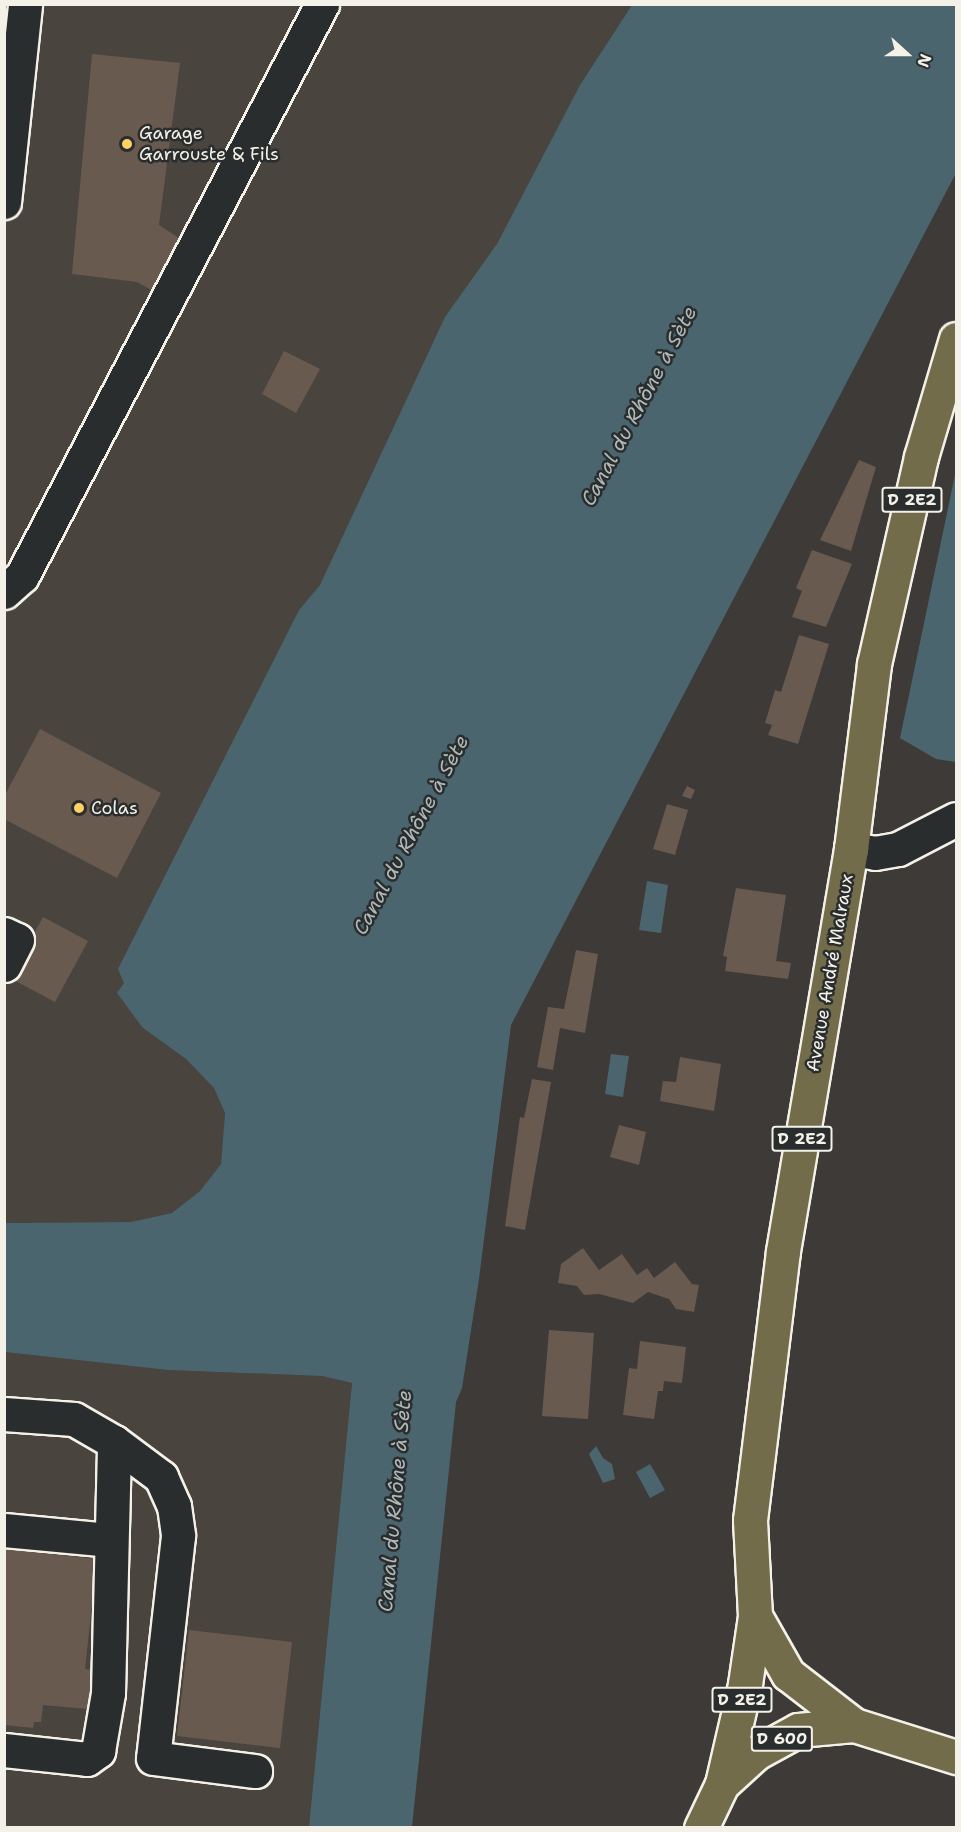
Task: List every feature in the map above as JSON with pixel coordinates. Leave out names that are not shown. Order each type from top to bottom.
[{"type":"main road","name":"Avenue André Malraux","points":[[722,1784],[745,1684],[755,1616],[750,1520],[783,1251],[851,849],[874,664],[921,457],[957,339]]},
{"type":"main road","name":"Avenue André Malraux","points":[[755,1616],[788,1674],[854,1725]]},
{"type":"main road","name":"D 600","points":[[701,1827],[722,1784],[756,1753],[798,1730],[854,1725],[957,1757]]},
{"type":"street","points":[[4,202],[25,4]]},
{"type":"street","points":[[4,592],[22,576],[322,4]]},
{"type":"street","points":[[851,849],[875,853],[898,849],[957,819]]},
{"type":"street","points":[[4,934],[17,940],[4,965]]},
{"type":"street","points":[[4,1414],[74,1419],[114,1442],[161,1477],[174,1506],[178,1536],[153,1758],[255,1771]]},
{"type":"street","points":[[4,1750],[87,1759],[98,1751],[108,1693],[109,1540],[114,1442]]},
{"type":"street","points":[[4,1530],[109,1540]]},
{"type":"shaded area","points":[[4,5],[632,5],[580,85],[320,585],[299,610],[187,834],[124,983],[143,1028],[186,1059],[214,1088],[225,1113],[221,1164],[200,1191],[172,1213],[132,1222],[5,1223]]},
{"type":"shaded area","points":[[5,1352],[168,1370],[322,1376],[352,1383],[309,1827],[5,1828]]},
{"type":"water","name":"Canal du Rhône à Sète","points":[[632,5],[956,5],[956,173],[511,1025],[479,1279],[462,1388],[456,1402],[412,1827],[309,1827],[352,1383],[322,1376],[168,1370],[5,1352],[5,1223],[131,1222],[172,1213],[200,1191],[221,1164],[225,1113],[214,1088],[186,1059],[143,1028],[117,993],[124,983],[118,969],[299,610],[320,585],[445,317],[497,244],[580,85]]},
{"type":"water","points":[[956,470],[956,762],[936,759],[900,738]]},
{"type":"water","points":[[647,881],[668,885],[661,933],[639,930]]},
{"type":"water","points":[[611,1054],[629,1056],[623,1097],[605,1094]]},
{"type":"water","points":[[596,1446],[603,1458],[612,1464],[615,1479],[603,1483],[589,1454]]},
{"type":"water","points":[[650,1464],[665,1490],[650,1498],[636,1472]]},
{"type":"building","name":"Garage Garrouste & Fils","points":[[92,54],[180,63],[159,225],[179,238],[155,292],[137,282],[72,274]]},
{"type":"building","points":[[284,351],[320,369],[296,413],[262,394]]},
{"type":"building","points":[[859,460],[876,467],[851,551],[820,540]]},
{"type":"building","points":[[812,550],[852,564],[826,627],[792,617],[802,591],[796,588]]},
{"type":"building","points":[[799,635],[829,644],[798,744],[768,735],[772,725],[765,723],[775,690],[781,692]]},
{"type":"building","name":"Colas","points":[[40,729],[161,793],[117,878],[4,819],[4,797]]},
{"type":"building","points":[[687,786],[695,790],[691,799],[682,796]]},
{"type":"building","points":[[667,804],[688,810],[675,855],[653,849]]},
{"type":"building","points":[[736,888],[786,895],[776,961],[791,963],[788,979],[725,971],[727,957],[723,956]]},
{"type":"building","points":[[43,917],[88,941],[55,1002],[10,978]]},
{"type":"building","points":[[576,950],[598,954],[585,1033],[560,1028],[553,1070],[537,1067],[548,1007],[564,1009]]},
{"type":"building","points":[[680,1057],[721,1064],[714,1111],[660,1101],[663,1081],[676,1082]]},
{"type":"building","points":[[532,1079],[551,1082],[525,1230],[505,1226],[520,1117],[524,1118]]},
{"type":"building","points":[[619,1125],[646,1132],[639,1165],[610,1157]]},
{"type":"building","points":[[583,1248],[599,1270],[622,1254],[637,1275],[647,1268],[654,1278],[675,1262],[692,1284],[699,1285],[694,1312],[676,1309],[669,1299],[648,1292],[633,1303],[599,1294],[584,1295],[577,1286],[558,1283],[561,1264]]},
{"type":"building","points":[[549,1330],[594,1333],[588,1419],[542,1416]]},
{"type":"building","points":[[640,1341],[686,1347],[682,1383],[664,1381],[663,1391],[658,1391],[654,1419],[623,1415],[629,1368],[637,1369]]},
{"type":"building","points":[[4,1549],[97,1559],[85,1669],[103,1671],[98,1710],[43,1705],[41,1722],[34,1722],[33,1728],[4,1725]]},
{"type":"building","points":[[189,1630],[292,1642],[280,1748],[177,1736]]},
{"type":"place","name":"Garage Garrouste & Fils","points":[[127,144]]},
{"type":"place","name":"Colas","points":[[79,808]]}]
